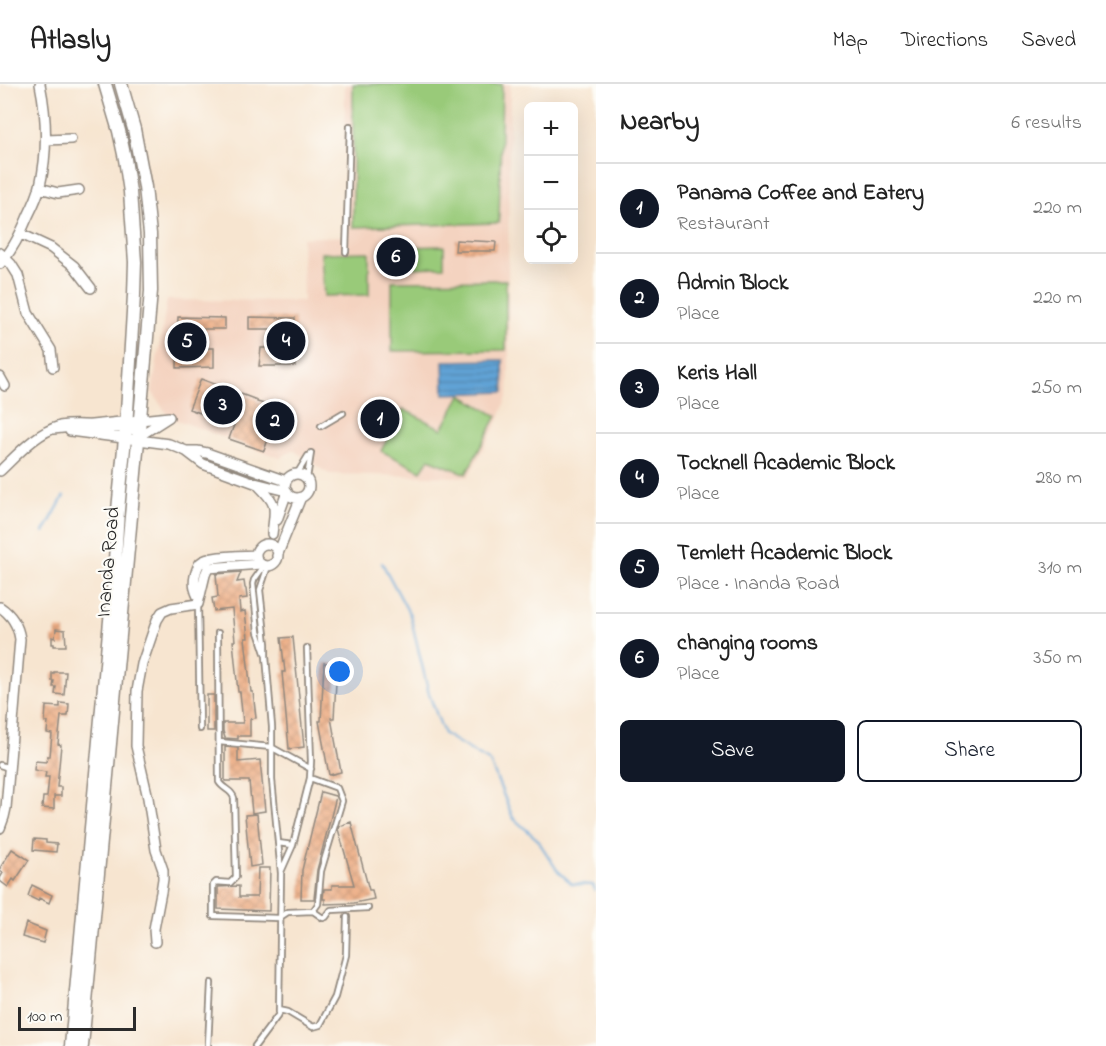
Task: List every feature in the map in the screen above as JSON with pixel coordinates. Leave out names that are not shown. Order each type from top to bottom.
[{"type":"main road","name":"Inanda Road","points":[[71,1046],[114,577],[134,296],[133,228],[124,159],[119,131],[105,84]]},
{"type":"main road","name":"Inanda Road","points":[[82,1046],[150,291],[150,234],[145,187],[134,129],[121,84]]},
{"type":"street","points":[[40,84],[45,112],[46,140],[40,188],[21,234],[2,258],[12,264],[18,275],[28,313],[51,350],[53,367]]},
{"type":"street","points":[[46,140],[71,139]]},
{"type":"street","points":[[40,188],[58,193],[79,190]]},
{"type":"street","points":[[21,234],[51,248],[74,266],[90,288]]},
{"type":"street","points":[[0,471],[35,439],[52,429],[76,424],[126,428],[144,433],[169,417],[52,429]]},
{"type":"street","points":[[52,429],[169,444],[203,464],[255,483],[287,488]]},
{"type":"street","points":[[186,452],[207,453],[287,488],[294,497],[301,497],[307,493],[309,489],[307,478],[300,474],[291,476],[287,488],[272,534],[268,545]]},
{"type":"street","points":[[255,483],[274,504],[272,534]]},
{"type":"street","points":[[155,942],[154,929],[163,870],[156,850],[148,798],[136,746],[137,691],[142,664],[162,612],[199,602],[194,582],[196,569],[202,561],[210,558],[274,563],[301,497]]},
{"type":"street","points":[[262,563],[259,548],[261,546],[268,545],[275,549],[277,557]]},
{"type":"street","points":[[0,607],[15,622],[20,639],[5,766],[6,808],[0,828]]},
{"type":"lane","points":[[346,252],[350,126]]},
{"type":"lane","points":[[321,426],[343,413]]},
{"type":"lane","points":[[297,474],[311,453],[307,478]]},
{"type":"lane","points":[[262,563],[254,580],[253,589],[258,632],[266,656]]},
{"type":"lane","points":[[255,1046],[279,1014],[281,873],[272,780],[272,727],[260,590],[262,563]]},
{"type":"lane","points":[[253,589],[260,590]]},
{"type":"lane","points":[[199,602],[200,729]]},
{"type":"lane","points":[[218,633],[219,782],[233,794],[234,798],[236,877],[230,883],[216,882],[213,885],[213,916],[279,918],[288,912],[313,911],[323,918],[331,910],[368,908]]},
{"type":"lane","points":[[281,873],[293,845],[310,778],[307,648]]},
{"type":"lane","points":[[219,741],[272,747],[311,769]]},
{"type":"lane","points":[[310,778],[337,788],[342,801],[321,870],[318,904],[313,911]]},
{"type":"lane","points":[[278,843],[293,845]]},
{"type":"lane","points":[[279,1010],[288,1012],[312,1028],[320,1025],[335,997],[346,955],[347,917]]},
{"type":"lane","points":[[208,1046],[212,983]]},
{"type":"shaded area","points":[[345,84],[510,84],[508,394],[499,419],[468,477],[329,474],[293,450],[280,458],[169,417],[152,392],[167,300],[303,301],[302,238],[344,236]]},
{"type":"green space","points":[[353,84],[502,84],[499,223],[353,227]]},
{"type":"green space","points":[[444,246],[444,267],[403,268],[404,247]]},
{"type":"green space","points":[[369,252],[369,295],[324,296],[321,253]]},
{"type":"green space","points":[[506,280],[506,350],[392,351],[392,281]]},
{"type":"green space","points":[[461,395],[497,416],[466,474],[429,459],[421,471],[381,451],[403,409],[442,429]]},
{"type":"water","points":[[503,360],[504,392],[444,394],[443,361]]},
{"type":"building","points":[[456,240],[496,242],[495,251],[455,251]]},
{"type":"building","points":[[178,317],[225,318],[225,329],[197,329],[196,348],[214,348],[214,367],[177,368]]},
{"type":"building","points":[[249,317],[295,318],[295,366],[259,366],[261,348],[277,348],[278,329],[249,329]]},
{"type":"building","points":[[201,379],[257,400],[257,402],[285,410],[280,428],[274,438],[269,436],[264,451],[229,439],[234,425],[189,409]]},
{"type":"building","points":[[241,572],[237,582],[244,581],[247,598],[239,599],[240,612],[245,611],[248,638],[245,638],[256,718],[250,719],[250,736],[238,736],[238,739],[225,738],[223,731],[223,723],[243,723],[233,641],[235,641],[232,609],[214,611],[212,598],[218,597],[216,574]]},
{"type":"building","points":[[56,629],[65,630],[66,646],[52,644],[52,637],[55,638]]},
{"type":"building","points":[[293,637],[304,747],[289,749],[281,638]]},
{"type":"building","points":[[324,663],[337,664],[334,718],[331,718],[341,772],[329,775],[319,721],[321,721]]},
{"type":"building","points":[[54,672],[66,672],[64,695],[55,694],[56,687],[53,687],[54,681],[52,681]]},
{"type":"building","points":[[207,695],[214,695],[214,731],[207,731]]},
{"type":"building","points":[[60,703],[69,704],[68,716],[61,716],[58,744],[61,745],[57,787],[61,787],[61,796],[54,796],[54,809],[42,808],[43,797],[47,797],[49,777],[45,777],[46,772],[34,770],[35,761],[46,762],[47,756],[50,756],[52,734],[47,733],[46,706],[60,707]]},
{"type":"building","points":[[225,747],[238,748],[238,762],[260,760],[265,811],[252,813],[249,781],[225,781]]},
{"type":"building","points":[[321,792],[336,797],[317,870],[314,899],[301,899],[302,870]]},
{"type":"building","points":[[257,814],[262,865],[250,867],[245,815]]},
{"type":"building","points":[[351,822],[369,890],[372,890],[374,899],[354,903],[325,904],[324,889],[332,889],[332,885],[354,885],[338,829],[339,826]]},
{"type":"building","points":[[34,839],[57,844],[56,852],[33,850]]},
{"type":"building","points":[[12,849],[29,860],[15,881],[13,879],[8,887],[0,881],[3,873],[0,868]]},
{"type":"building","points":[[258,868],[270,868],[269,911],[218,909],[218,887],[239,886],[239,897],[257,897]]},
{"type":"building","points":[[32,885],[52,895],[49,903],[28,896]]},
{"type":"building","points":[[26,923],[46,931],[43,943],[22,937]]},
{"type":"waterway","points":[[44,532],[64,496]]},
{"type":"waterway","points":[[382,563],[410,615],[429,694],[444,734],[490,762],[513,818],[537,839],[557,870],[572,884],[593,885],[595,890]]},
{"type":"place","name":"changing rooms","points":[[396,257]]},
{"type":"place","name":"Tocknell Academic Block","points":[[286,341]]},
{"type":"place","name":"Temlett Academic Block","points":[[187,342]]},
{"type":"place","name":"Keris Hall","points":[[223,405]]},
{"type":"place","name":"Panama Coffee and Eatery","points":[[380,419]]},
{"type":"place","name":"Admin Block","points":[[275,421]]}]
